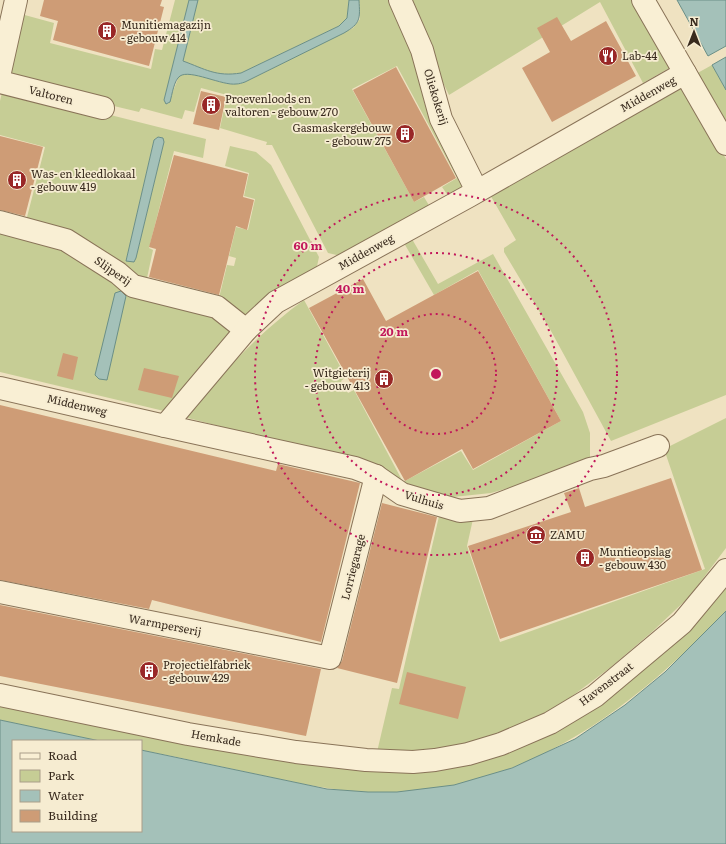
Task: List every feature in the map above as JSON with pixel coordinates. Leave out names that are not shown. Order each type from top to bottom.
[{"type":"street","points":[[0,72],[16,0]]},
{"type":"street","name":"Oliekokerij","points":[[400,0],[422,50],[441,119],[477,191]]},
{"type":"street","points":[[643,0],[726,144]]},
{"type":"street","name":"Middenweg","points":[[0,388],[165,426],[246,330],[276,302],[477,191],[685,73]]},
{"type":"street","name":"Valtoren","points":[[0,82],[103,108]]},
{"type":"street","name":"Slijperij","points":[[0,222],[66,240],[118,273],[133,286],[217,307],[246,330]]},
{"type":"street","name":"Vulhuis","points":[[165,426],[355,468],[376,476],[402,494],[460,511],[488,508],[590,469],[604,466],[658,446]]},
{"type":"street","name":"Lorriegarage","points":[[330,658],[376,476]]},
{"type":"street","name":"Havenstraat","points":[[435,760],[468,754],[501,744],[550,723],[595,696],[682,623],[726,570]]},
{"type":"street","name":"Warmperserij","points":[[0,592],[330,658]]},
{"type":"street","name":"Hemkade","points":[[0,696],[188,734],[296,752],[366,760],[413,762],[435,760]]},
{"type":"green space","points":[[175,0],[189,0],[164,100],[168,104],[179,76],[191,74],[229,84],[245,82],[353,28],[360,19],[359,0],[396,0],[425,97],[423,98],[426,108],[464,176],[460,191],[449,197],[442,187],[457,178],[397,66],[352,89],[414,202],[424,197],[430,207],[341,256],[328,253],[272,145],[266,145],[267,142],[220,128],[227,95],[201,88],[194,112],[185,110],[182,119],[141,108],[139,112],[5,80],[21,14],[54,23],[50,43],[151,69],[155,49],[162,50]]},
{"type":"green space","points":[[198,0],[349,0],[347,18],[339,26],[241,73],[225,74],[211,72],[183,61]]},
{"type":"green space","points":[[406,0],[634,0],[671,67],[643,83],[600,2],[449,95],[421,37]]},
{"type":"green space","points":[[712,65],[726,90],[726,135],[694,75]]},
{"type":"green space","points":[[684,86],[726,159],[726,395],[611,441],[551,331],[504,252],[504,248],[516,240],[489,193]]},
{"type":"green space","points":[[3,88],[206,139],[203,158],[174,151],[149,248],[153,250],[147,278],[124,271],[26,221],[45,147],[0,135],[0,101]],"holes":[[[158,137],[163,138],[164,142],[136,258],[126,261],[154,140]]]},
{"type":"green space","points":[[230,146],[256,152],[271,165],[319,257],[316,271],[247,320],[218,302],[227,265],[234,266],[236,258],[229,256],[236,227],[248,230],[255,199],[244,196],[249,173],[225,166]]},
{"type":"green space","points":[[0,228],[65,245],[217,313],[237,331],[164,411],[0,372]]},
{"type":"green space","points":[[412,239],[438,284],[493,254],[583,412],[590,433],[590,462],[571,470],[491,493],[453,497],[404,484],[358,462],[184,417],[226,370],[256,340],[304,300],[346,377],[341,381],[348,393],[354,390],[403,482],[461,451],[473,470],[561,421],[478,270],[434,295],[404,243]]},
{"type":"green space","points":[[726,418],[726,548],[689,597],[653,631],[611,667],[563,703],[537,717],[486,739],[454,747],[418,752],[377,752],[392,688],[399,689],[440,512],[473,519],[467,546],[500,642],[705,569],[664,449]]},
{"type":"green space","points":[[726,576],[726,611],[689,648],[650,683],[609,714],[566,742],[520,764],[472,781],[421,790],[367,792],[303,784],[142,750],[142,740],[95,740],[0,720],[0,699],[343,762],[525,741]]},
{"type":"water","points":[[189,0],[198,0],[183,61],[211,72],[224,74],[241,73],[339,26],[347,18],[349,0],[359,0],[359,16],[354,26],[344,33],[245,82],[230,84],[199,76],[185,74],[180,76],[175,84],[170,102],[166,104],[164,100]]},
{"type":"water","points":[[677,0],[726,0],[726,46],[708,56]]},
{"type":"water","points":[[726,57],[726,90],[712,65]]},
{"type":"water","points":[[158,137],[163,138],[164,142],[136,258],[134,262],[126,261],[154,140]]},
{"type":"water","points":[[121,291],[126,296],[107,380],[99,379],[95,375],[115,293]]},
{"type":"water","points":[[726,611],[726,844],[0,844],[0,720],[95,740],[12,740],[12,832],[142,832],[142,750],[327,789],[368,792],[397,792],[454,785],[512,768],[575,739],[625,705],[665,672]]},
{"type":"building","name":"Munitiemagazijn - gebouw 414","points":[[44,0],[162,0],[160,6],[164,7],[149,66],[53,40],[58,21],[40,16]]},
{"type":"building","points":[[557,17],[571,41],[606,21],[636,76],[552,122],[522,68],[550,52],[537,28]]},
{"type":"building","name":"Gasmaskergebouw - gebouw 275","points":[[396,67],[456,178],[414,202],[353,90]]},
{"type":"building","name":"Proevenloods en valtoren - gebouw 270","points":[[201,91],[226,97],[219,130],[193,124]]},
{"type":"building","name":"Was- en kleedlokaal - gebouw 419","points":[[0,136],[43,147],[25,216],[0,210]]},
{"type":"building","points":[[174,155],[248,174],[243,197],[254,200],[247,230],[236,226],[219,295],[149,277],[156,249],[149,247]]},
{"type":"building","points":[[478,271],[561,421],[473,469],[462,449],[405,481],[309,308],[363,279],[386,321]]},
{"type":"building","points":[[63,353],[78,357],[73,380],[57,376]]},
{"type":"building","points":[[144,368],[179,376],[172,398],[138,390]]},
{"type":"building","points":[[0,405],[276,471],[278,464],[360,483],[321,642],[152,600],[149,609],[0,580]]},
{"type":"building","name":"Muntieopslag - gebouw 430","points":[[671,478],[702,570],[500,639],[468,546],[571,512],[564,493],[579,488],[585,507]]},
{"type":"building","points":[[382,503],[437,517],[397,683],[337,668],[342,661]]},
{"type":"building","name":"Projectielfabriek - gebouw 429","points":[[0,605],[321,669],[306,736],[0,676]]},
{"type":"building","points":[[407,672],[466,687],[458,719],[399,704]]},
{"type":"place","name":"Munitiemagazijn - gebouw 414","points":[[107,31]]},
{"type":"place","name":"Lab-44","points":[[608,56]]},
{"type":"place","name":"Proevenloods en valtoren - gebouw 270","points":[[211,105]]},
{"type":"place","name":"Gasmaskergebouw - gebouw 275","points":[[405,134]]},
{"type":"place","name":"Was- en kleedlokaal - gebouw 419","points":[[17,180]]},
{"type":"place","name":"Witgieterij - gebouw 413","points":[[384,379]]},
{"type":"place","name":"ZAMU","points":[[536,535]]},
{"type":"place","name":"Muntieopslag - gebouw 430","points":[[585,558]]},
{"type":"place","name":"Projectielfabriek - gebouw 429","points":[[149,671]]}]
